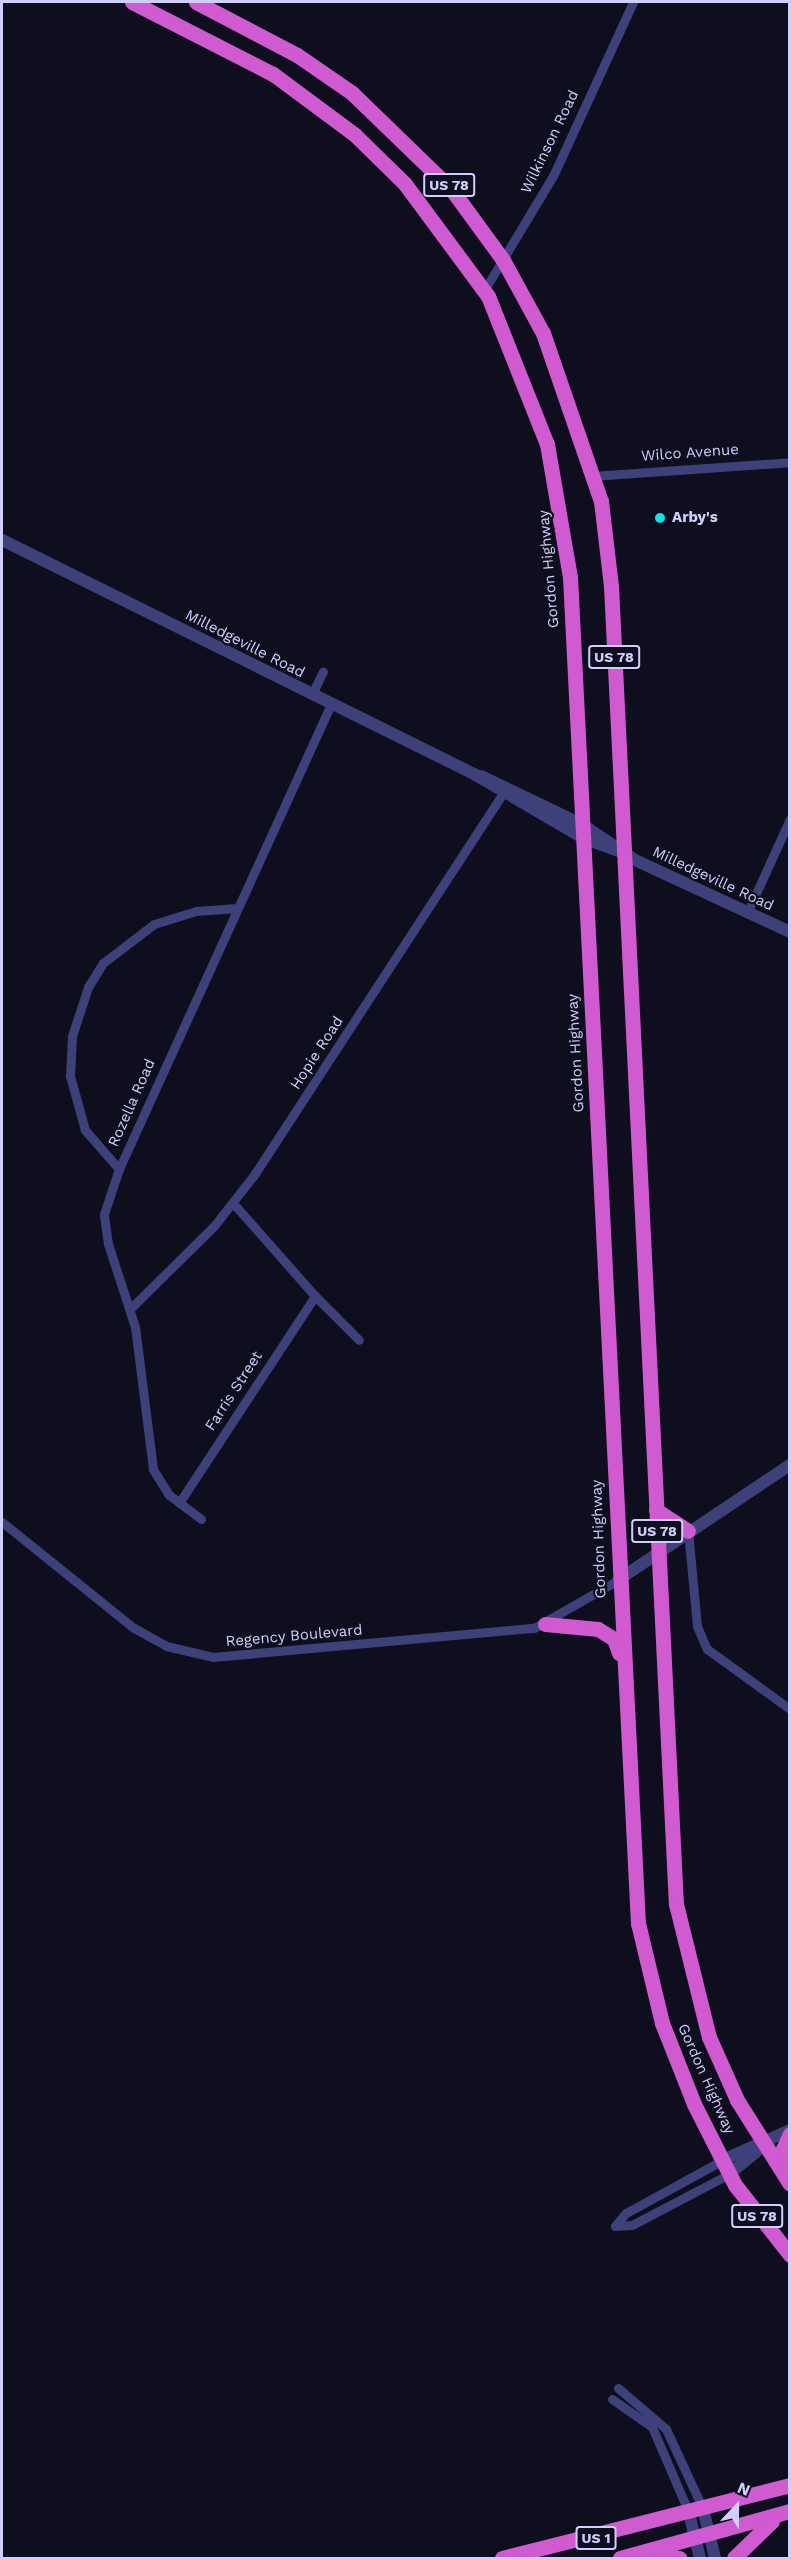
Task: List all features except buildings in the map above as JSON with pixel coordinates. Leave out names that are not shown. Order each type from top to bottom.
[{"type":"highway","name":"Gordon Highway","points":[[132,2],[273,74],[355,135],[428,211],[485,289],[535,408],[559,492],[570,577],[622,1665],[641,1940],[673,2055],[726,2167],[789,2255]]},
{"type":"highway","name":"Gordon Highway","points":[[196,2],[297,55],[379,115],[452,190],[503,260],[557,365],[592,476],[608,552],[673,1870],[685,1955],[718,2058],[764,2145],[789,2184]]},
{"type":"highway","points":[[656,1510],[688,1531]]},
{"type":"highway","points":[[545,1624],[603,1632],[616,1643],[622,1665]]},
{"type":"highway","points":[[789,2132],[783,2149],[789,2171]]},
{"type":"highway","name":"US 1","points":[[502,2559],[696,2511],[788,2485]]},
{"type":"highway","points":[[734,2559],[757,2530],[788,2511]]},
{"type":"highway","name":"US 1","points":[[627,2557],[788,2511]]},
{"type":"highway","points":[[627,2557],[662,2552],[680,2559]]},
{"type":"street","name":"Wilkinson Road","points":[[485,289],[553,176],[633,2]]},
{"type":"street","name":"Wilco Avenue","points":[[592,476],[789,462]]},
{"type":"street","name":"Milledgeville Road","points":[[2,540],[474,774],[502,795],[583,831]]},
{"type":"street","points":[[312,694],[323,671]]},
{"type":"street","name":"Rozella Road","points":[[201,1519],[179,1503],[153,1469],[131,1308],[104,1223],[119,1169],[331,704]]},
{"type":"street","name":"Milledgeville Road","points":[[474,774],[494,778],[624,853],[789,932]]},
{"type":"street","name":"Hopie Road","points":[[131,1308],[233,1203],[502,795]]},
{"type":"street","points":[[748,911],[789,819]]},
{"type":"street","points":[[119,1169],[85,1130],[70,1076],[72,1036],[88,987],[103,963],[154,924],[196,911],[237,908]]},
{"type":"street","points":[[233,1203],[315,1296],[359,1340]]},
{"type":"street","name":"Farris Street","points":[[179,1503],[315,1296]]},
{"type":"street","points":[[618,1580],[657,1551],[789,1465]]},
{"type":"street","name":"Regency Boulevard","points":[[2,1522],[134,1628],[199,1656],[256,1657],[545,1624],[618,1580]]},
{"type":"street","points":[[688,1531],[697,1626],[708,1649],[789,1709]]},
{"type":"street","points":[[726,2167],[626,2213],[615,2226],[632,2225],[670,2206],[726,2167],[789,2132]]},
{"type":"street","points":[[618,2388],[666,2429],[704,2536],[716,2559]]},
{"type":"street","points":[[612,2399],[652,2427],[696,2511]]},
{"type":"street","points":[[700,2559],[704,2536]]},
{"type":"place","name":"Arby's","points":[[660,518]]}]
